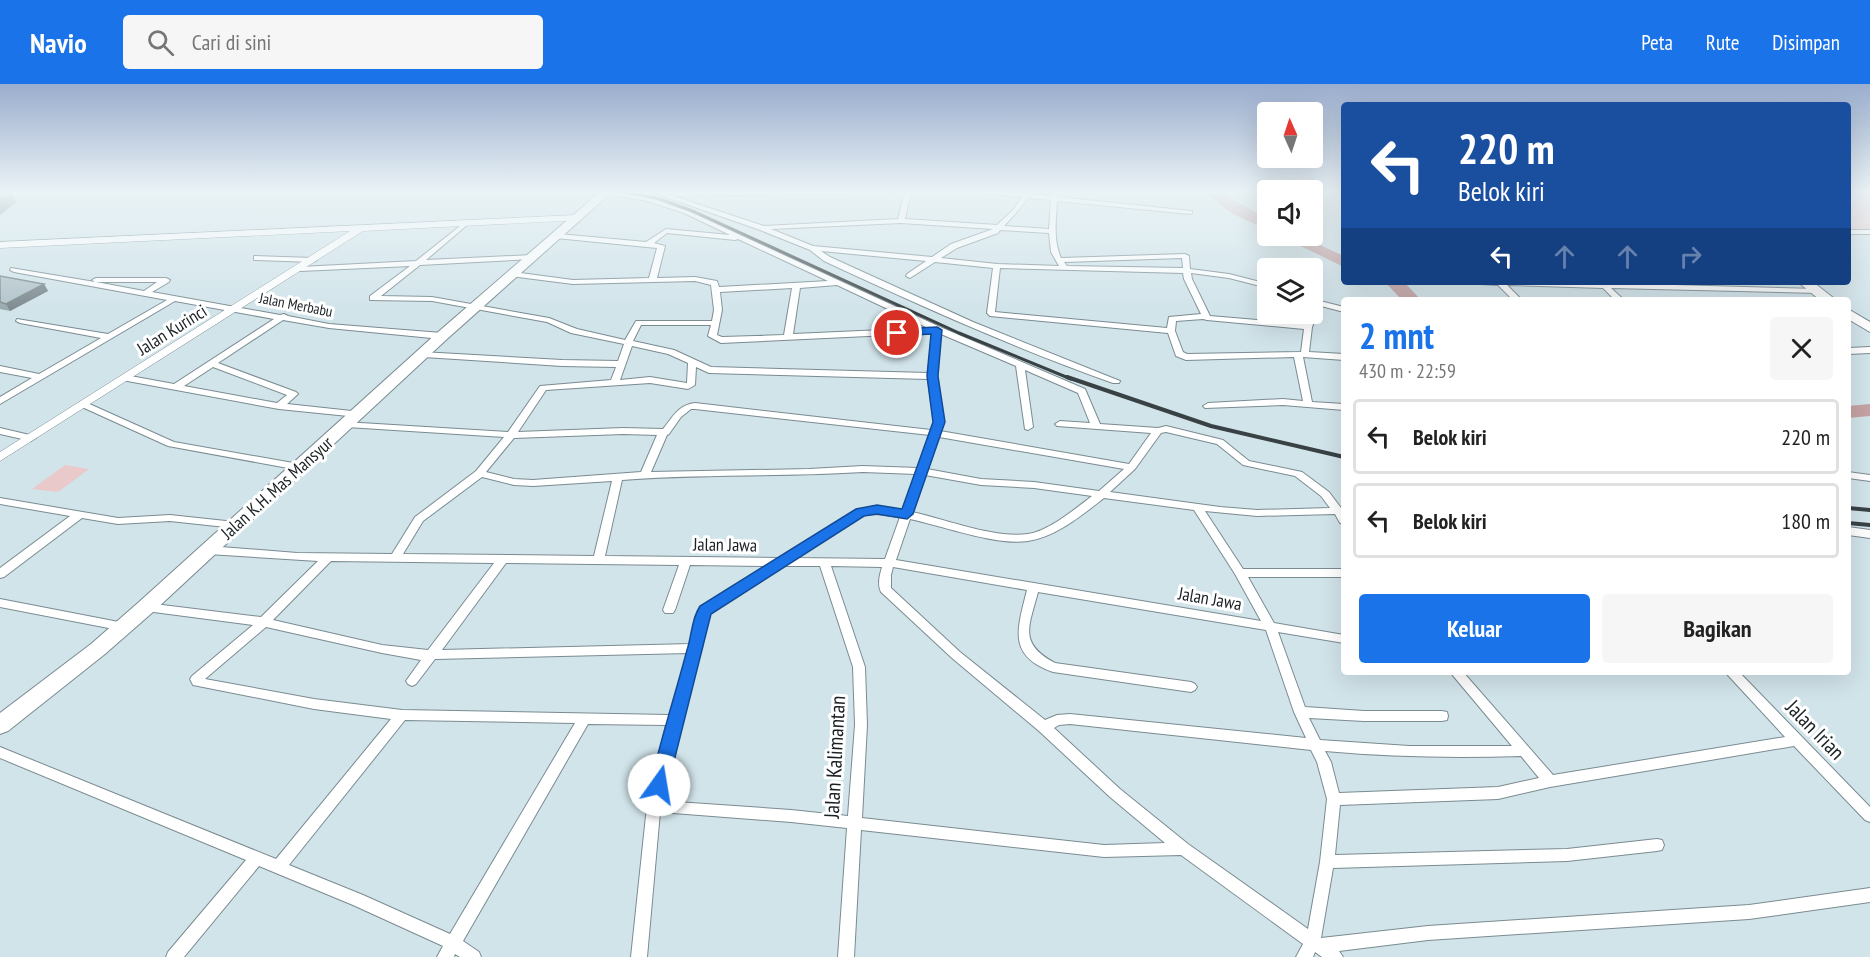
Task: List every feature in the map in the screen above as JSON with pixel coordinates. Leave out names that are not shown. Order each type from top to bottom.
[{"type":"main road","name":"Jalan K.H. Mas Mansyur","points":[[0,725],[124,627],[442,336],[560,232]]},
{"type":"main road","points":[[1809,285],[1825,297]]},
{"type":"main road","points":[[1851,316],[1870,328]]},
{"type":"street","points":[[0,245],[298,232]]},
{"type":"street","name":"Jalan Kurinci","points":[[0,457],[239,308],[356,232]]},
{"type":"street","points":[[455,232],[373,298],[419,297],[549,320],[574,332],[671,352],[708,370],[932,376]]},
{"type":"street","points":[[648,244],[665,232]]},
{"type":"street","points":[[673,232],[744,239]]},
{"type":"street","points":[[728,232],[937,329],[1082,390],[1096,426]]},
{"type":"street","points":[[772,232],[811,248],[827,259],[958,320],[1116,381]]},
{"type":"street","points":[[910,276],[954,246],[992,232]]},
{"type":"street","points":[[1051,232],[1059,260],[1065,268]]},
{"type":"street","points":[[1851,232],[1870,232]]},
{"type":"street","points":[[553,240],[648,244],[663,248],[652,279]]},
{"type":"street","points":[[811,248],[997,266],[1186,270],[1229,276],[1257,284]]},
{"type":"street","points":[[1059,260],[1185,256],[1186,270],[1203,310],[1210,320],[1308,327]]},
{"type":"street","points":[[300,269],[532,257]]},
{"type":"street","points":[[257,258],[313,260]]},
{"type":"street","points":[[997,266],[991,314],[1171,331]]},
{"type":"street","name":"Jalan Merbabu","points":[[14,270],[372,331],[442,336]]},
{"type":"street","points":[[513,274],[573,282],[652,279],[708,281],[714,283],[718,309],[712,336],[721,340],[937,329]]},
{"type":"street","name":"Jalan Merbabu","points":[[68,280],[166,280],[146,293]]},
{"type":"street","points":[[716,290],[840,283]]},
{"type":"street","points":[[1502,285],[1818,291]]},
{"type":"street","points":[[1502,285],[1515,297]]},
{"type":"street","points":[[788,338],[796,286]]},
{"type":"street","points":[[1606,286],[1617,297]]},
{"type":"street","points":[[0,401],[176,298]]},
{"type":"street","points":[[1323,303],[1341,309]]},
{"type":"street","points":[[1203,310],[1172,319],[1171,331],[1179,354],[1186,357],[1302,354],[1341,357]]},
{"type":"street","points":[[176,387],[284,316]]},
{"type":"street","points":[[20,321],[110,337]]},
{"type":"street","points":[[614,384],[629,343],[638,325],[642,322],[716,323]]},
{"type":"street","points":[[1308,404],[1302,354],[1309,324]]},
{"type":"street","points":[[937,329],[932,376],[940,417],[884,581],[889,595],[1182,849],[1335,957]]},
{"type":"street","points":[[1851,351],[1870,350]]},
{"type":"street","points":[[423,354],[562,363],[621,364]]},
{"type":"street","points":[[395,559],[419,519],[480,473],[511,435],[543,388],[650,380],[688,386],[691,385],[692,363]]},
{"type":"street","points":[[213,364],[293,394],[279,406]]},
{"type":"street","points":[[1020,364],[1028,427]]},
{"type":"street","points":[[0,369],[39,377]]},
{"type":"street","points":[[125,378],[353,419],[511,435],[623,431],[667,432],[685,408],[695,406],[934,433],[1132,467]]},
{"type":"street","points":[[1208,406],[1257,402],[1341,408]]},
{"type":"street","points":[[85,405],[171,444],[299,467]]},
{"type":"street","points":[[1060,424],[1158,431],[1166,429],[1215,440],[1246,463],[1298,474],[1325,494],[1341,513]]},
{"type":"street","points":[[0,430],[31,438]]},
{"type":"street","points":[[639,957],[654,806],[674,720],[696,648],[701,617],[705,610],[860,512],[877,510],[907,514],[1001,535],[1029,538],[1049,530],[1099,496],[1132,467],[1158,431]]},
{"type":"street","points":[[645,475],[663,432]]},
{"type":"street","points":[[480,473],[514,482],[533,483],[645,475],[863,469],[923,471],[981,482],[1034,486],[1198,508],[1257,513],[1341,514]]},
{"type":"street","points":[[1851,475],[1870,478]]},
{"type":"street","points":[[598,561],[618,477]]},
{"type":"street","points":[[0,501],[118,521],[170,518],[235,525]]},
{"type":"street","points":[[1198,508],[1240,573],[1271,628],[1300,712],[1324,762],[1334,799],[1328,862],[1316,944],[1304,957]]},
{"type":"street","points":[[0,574],[80,515]]},
{"type":"street","points":[[1851,531],[1870,534]]},
{"type":"street","name":"Jalan Jawa","points":[[208,550],[395,559],[890,563],[1341,639]]},
{"type":"street","points":[[329,557],[264,622],[196,679],[197,682],[314,704],[402,715],[674,720]]},
{"type":"street","points":[[412,681],[434,655],[503,559]]},
{"type":"street","points":[[669,610],[685,562]]},
{"type":"street","name":"Jalan Kalimantan","points":[[825,564],[859,667],[861,726],[846,957]]},
{"type":"street","points":[[1240,573],[1341,573]]},
{"type":"street","points":[[1034,586],[1024,630],[1024,644],[1029,654],[1036,659],[1053,667],[1191,687]]},
{"type":"street","points":[[0,603],[124,627]]},
{"type":"street","points":[[146,607],[264,622],[401,653],[434,655],[696,648]]},
{"type":"street","points":[[1459,675],[1551,781]]},
{"type":"street","name":"Jalan Irian","points":[[1734,675],[1870,816]]},
{"type":"street","points":[[1300,712],[1364,716],[1442,716]]},
{"type":"street","points":[[278,868],[402,715]]},
{"type":"street","points":[[444,957],[585,718]]},
{"type":"street","points":[[1044,727],[1057,720],[1070,719],[1316,746],[1477,754],[1523,751]]},
{"type":"street","points":[[1334,799],[1498,793],[1551,781],[1798,740]]},
{"type":"street","points":[[0,752],[453,943],[473,957]]},
{"type":"street","points":[[654,806],[854,823],[1104,851],[1182,849]]},
{"type":"street","points":[[1328,862],[1567,855],[1657,845]]},
{"type":"street","points":[[174,957],[256,859]]},
{"type":"street","points":[[1316,944],[1428,933],[1749,912],[1870,896]]},
{"type":"shaded area","points":[[65,465],[89,469],[58,492],[32,489]]},
{"type":"building","points":[[0,276],[44,284],[6,304],[0,302]]},
{"type":"waterway","points":[[1310,246],[1341,261]]},
{"type":"waterway","points":[[1397,285],[1409,297]]},
{"type":"waterway","points":[[1851,412],[1870,410]]},
{"type":"railway","points":[[738,232],[959,333],[1071,379]]},
{"type":"railway","points":[[1067,377],[1211,426],[1341,456]]},
{"type":"railway","points":[[1851,508],[1870,510]]},
{"type":"railway","points":[[1851,523],[1870,525]]},
{"type":"route","points":[[659,785],[674,720],[696,648],[701,617],[705,610],[860,512],[877,510],[907,514],[940,417],[932,376],[937,330],[897,333]]}]
